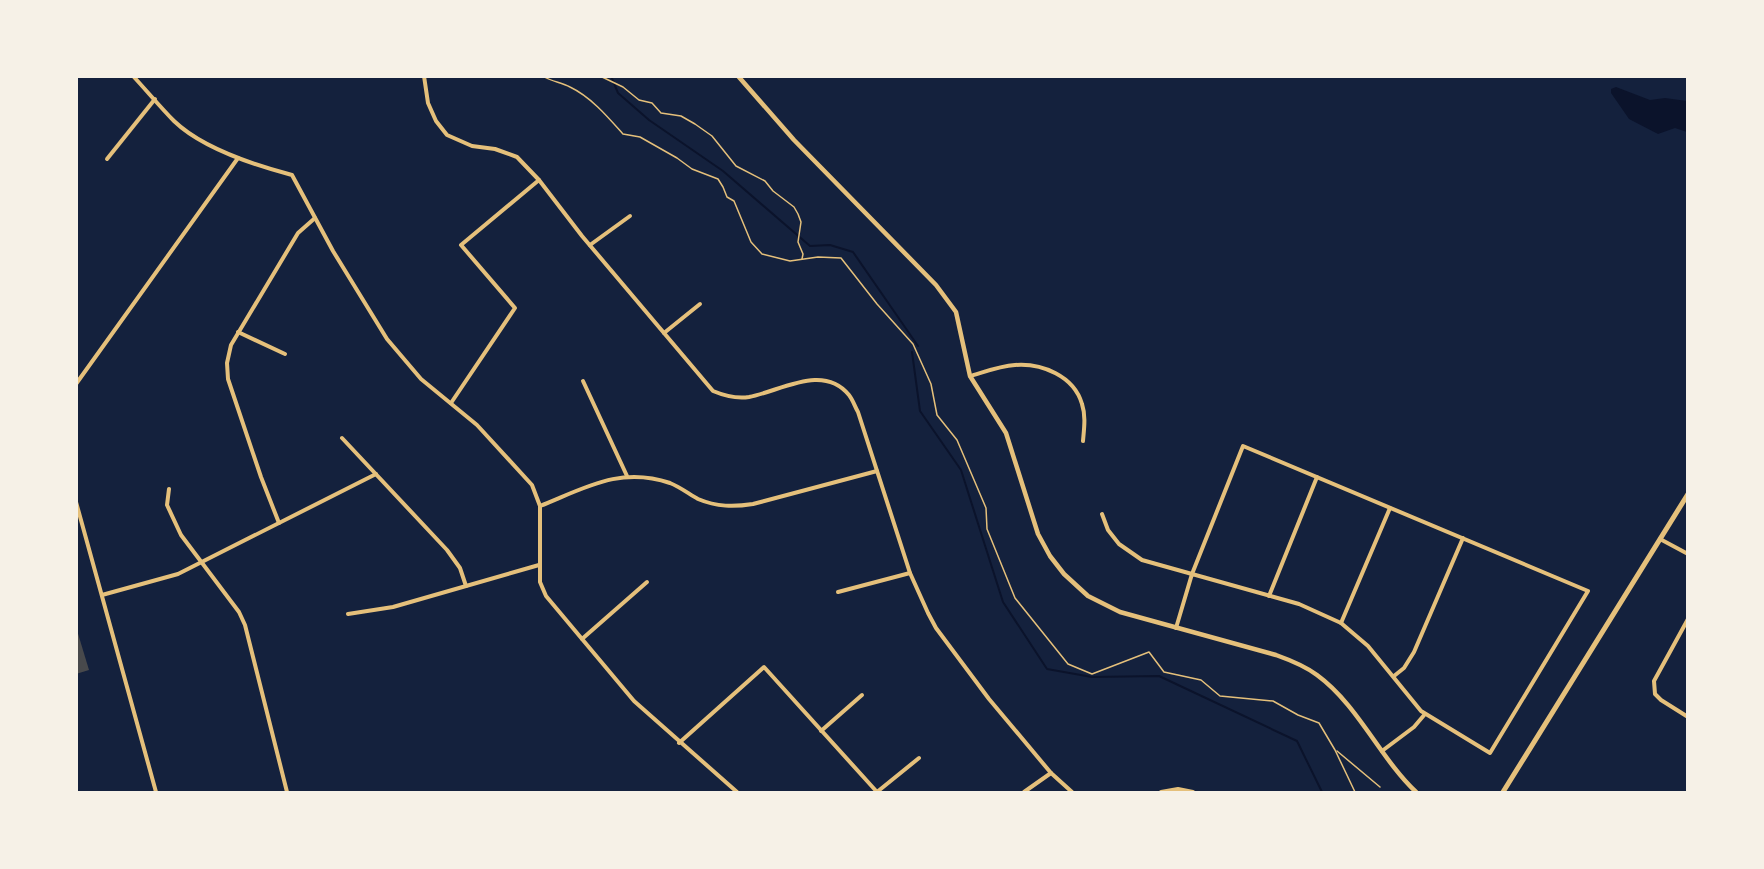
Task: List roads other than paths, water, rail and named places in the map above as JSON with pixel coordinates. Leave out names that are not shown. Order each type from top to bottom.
[{"type":"main road","points":[[1503,792],[1688,494]]},
{"type":"street","points":[[133,76],[175,122],[193,135],[238,158],[292,175],[297,188],[387,339],[421,379],[477,425],[532,484],[540,506],[540,582],[546,596],[634,701],[737,792]]},
{"type":"street","points":[[424,76],[428,103],[436,121],[447,135],[472,146],[495,149],[517,157],[539,180],[590,246],[713,391],[730,397],[748,397],[812,380],[832,382],[849,395],[862,425],[917,592],[936,628],[989,699],[1051,773],[1072,792]]},
{"type":"street","points":[[738,76],[787,132],[943,292],[952,305],[958,320],[970,376],[1006,433],[1038,534],[1057,566],[1072,583],[1098,602],[1120,612],[1276,655],[1297,663],[1315,674],[1338,694],[1394,769],[1416,792]]},
{"type":"street","points":[[107,159],[155,99]]},
{"type":"street","points":[[76,384],[238,158]]},
{"type":"street","points":[[451,403],[515,308],[461,245],[539,180]]},
{"type":"street","points":[[590,246],[630,216]]},
{"type":"street","points":[[279,523],[228,379],[227,363],[231,345],[238,332],[298,233],[315,218]]},
{"type":"street","points":[[664,333],[700,304]]},
{"type":"street","points":[[238,332],[285,354]]},
{"type":"street","points":[[970,376],[1015,365],[1041,368],[1061,376],[1075,388],[1083,405],[1083,441]]},
{"type":"street","points":[[583,381],[627,476]]},
{"type":"street","points":[[342,438],[447,550],[460,568],[466,586]]},
{"type":"street","points":[[1102,514],[1113,536],[1134,556],[1160,566],[1192,574],[1299,604],[1341,623],[1368,646],[1425,714],[1490,753],[1588,591],[1242,446],[1192,574],[1176,628]]},
{"type":"street","points":[[540,506],[589,485],[627,476],[670,483],[716,506],[736,507],[877,471]]},
{"type":"street","points":[[102,596],[178,574],[376,474]]},
{"type":"street","points":[[1269,596],[1317,477]]},
{"type":"street","points":[[169,489],[167,505],[181,535],[239,612],[245,625],[286,792]]},
{"type":"street","points":[[76,502],[156,792]]},
{"type":"street","points":[[1341,623],[1390,508]]},
{"type":"street","points":[[1394,676],[1404,668],[1414,652],[1463,538]]},
{"type":"street","points":[[1660,539],[1688,554]]},
{"type":"street","points":[[348,614],[393,607],[539,566]]},
{"type":"street","points":[[838,592],[910,573]]},
{"type":"street","points":[[582,639],[647,582]]},
{"type":"street","points":[[1688,619],[1654,681],[1655,694],[1688,717]]},
{"type":"street","points":[[679,743],[764,667],[877,792],[919,758]]},
{"type":"street","points":[[821,731],[862,696]]},
{"type":"street","points":[[1382,751],[1414,727],[1425,714]]},
{"type":"street","points":[[1024,792],[1051,773]]},
{"type":"street","points":[[1161,792],[1178,789],[1193,792]]},
{"type":"water","points":[[1616,87],[1650,100],[1665,98],[1687,101],[1687,132],[1675,128],[1658,134],[1629,119],[1611,93],[1611,89]]},
{"type":"waterway","points":[[611,76],[618,93],[649,120],[723,171],[810,246],[830,245],[853,252],[918,346]]},
{"type":"waterway","points":[[912,352],[920,411],[961,470],[1003,602],[1047,669],[1092,677],[1159,676],[1297,741],[1322,792]]}]
